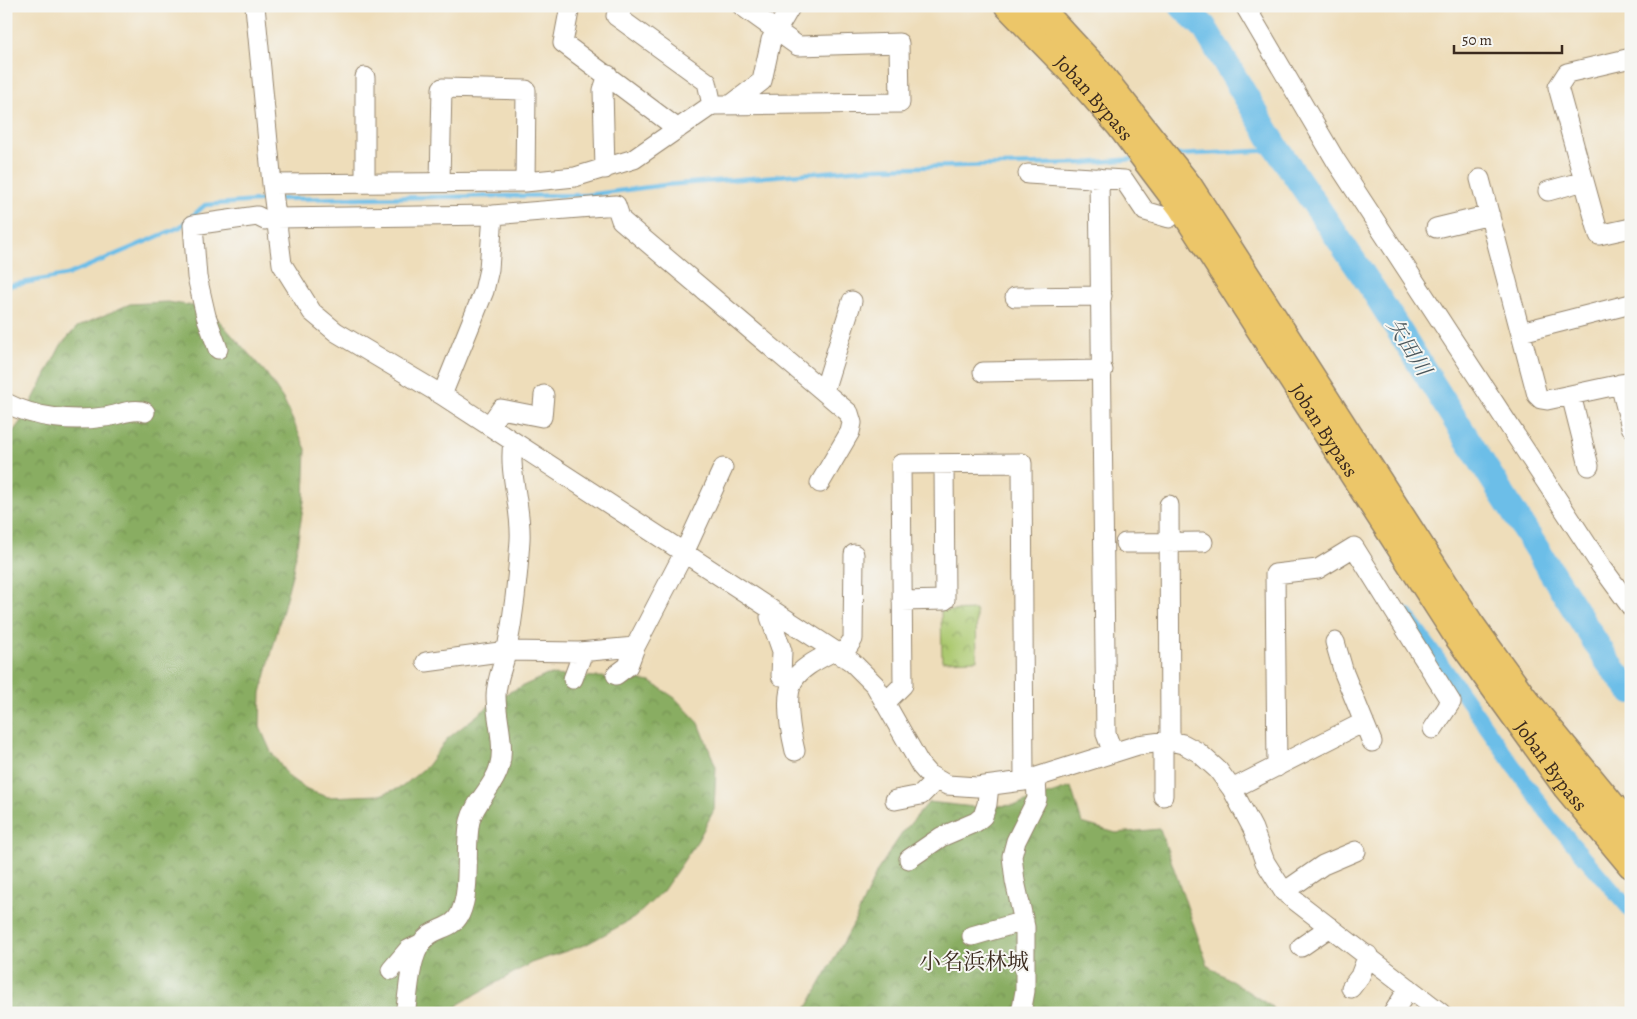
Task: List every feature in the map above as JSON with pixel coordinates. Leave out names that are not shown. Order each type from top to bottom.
[{"type":"highway","name":"Joban Bypass","points":[[1008,6],[1076,76],[1132,126]]},
{"type":"highway","name":"Joban Bypass","points":[[1038,6],[1097,70],[1132,126],[1470,623],[1524,698],[1631,828]]},
{"type":"highway","name":"Joban Bypass","points":[[1178,193],[1456,636],[1566,787],[1631,865]]},
{"type":"street","points":[[255,6],[272,184],[282,264],[312,312],[336,332],[442,395],[852,662],[875,685],[913,754],[928,774],[936,780],[960,787],[989,786],[1030,780],[1138,745],[1167,741],[1182,744],[1198,752],[1218,770],[1232,789],[1253,829],[1265,862],[1284,892],[1441,1013]]},
{"type":"street","points":[[570,6],[564,43],[678,129]]},
{"type":"street","points":[[624,6],[616,16],[707,82],[712,104]]},
{"type":"street","points":[[272,184],[525,182],[575,177],[605,169],[634,158],[712,104],[900,103],[899,43],[798,46],[742,6]]},
{"type":"street","points":[[732,104],[762,82],[768,48],[790,6]]},
{"type":"street","points":[[1246,6],[1336,161],[1631,607]]},
{"type":"street","points":[[1631,58],[1567,73],[1558,87],[1599,236],[1631,228]]},
{"type":"street","points":[[605,169],[603,90],[608,75]]},
{"type":"street","points":[[365,77],[365,183]]},
{"type":"street","points":[[440,182],[442,88],[526,90],[525,182]]},
{"type":"street","points":[[1028,174],[1124,180],[1145,211],[1169,218],[1178,193]]},
{"type":"street","points":[[1100,178],[1106,734],[1113,753]]},
{"type":"street","points":[[1480,179],[1537,395],[1547,400],[1626,383],[1631,427]]},
{"type":"street","points":[[1548,191],[1584,181]]},
{"type":"street","points":[[218,349],[206,316],[196,277],[187,221],[257,216],[266,220],[276,218],[493,215],[616,205],[621,220],[849,413],[852,424],[850,432],[820,483]]},
{"type":"street","points":[[442,395],[484,291],[489,269],[493,215]]},
{"type":"street","points":[[1436,228],[1490,215]]},
{"type":"street","points":[[1015,297],[1102,296]]},
{"type":"street","points":[[824,392],[852,301]]},
{"type":"street","points":[[1521,332],[1631,304]]},
{"type":"street","points":[[983,372],[1103,370]]},
{"type":"street","points":[[489,426],[501,409],[542,417],[544,395]]},
{"type":"street","points":[[1571,395],[1589,466]]},
{"type":"street","points":[[6,403],[47,416],[70,419],[106,417],[138,409],[145,412]]},
{"type":"street","points":[[390,970],[408,950],[420,944],[430,934],[453,924],[459,915],[464,901],[471,820],[499,768],[502,749],[496,696],[499,671],[507,651],[520,538],[520,517],[511,461],[514,442]]},
{"type":"street","points":[[886,702],[904,685],[901,464],[1022,463],[1030,780],[1037,800],[1016,841],[1012,856],[1015,881],[1024,921],[1026,991],[1020,1013]]},
{"type":"street","points":[[902,600],[945,600],[944,464]]},
{"type":"street","points":[[616,675],[628,666],[684,553],[723,468]]},
{"type":"street","points":[[1163,796],[1167,741],[1169,505]]},
{"type":"street","points":[[1125,543],[1203,542]]},
{"type":"street","points":[[1277,768],[1275,574],[1318,569],[1354,547],[1451,702],[1433,729]]},
{"type":"street","points":[[794,751],[790,726],[790,701],[793,682],[802,671],[838,653],[853,639],[854,554]]},
{"type":"street","points":[[771,610],[770,617],[782,651],[781,676]]},
{"type":"street","points":[[1335,642],[1344,674],[1372,742]]},
{"type":"street","points":[[426,662],[507,651],[583,652],[636,647]]},
{"type":"street","points":[[573,680],[583,652]]},
{"type":"street","points":[[1232,789],[1277,768],[1364,722]]},
{"type":"street","points":[[895,800],[921,795],[936,780]]},
{"type":"street","points":[[908,859],[941,836],[976,822],[983,816],[987,804],[989,786]]},
{"type":"street","points":[[1284,892],[1323,865],[1356,851]]},
{"type":"street","points":[[972,936],[1024,921]]},
{"type":"street","points":[[1300,947],[1330,927]]},
{"type":"street","points":[[406,1013],[415,956],[420,944]]},
{"type":"street","points":[[1351,988],[1360,976],[1368,955]]},
{"type":"street","points":[[1393,1013],[1409,988]]},
{"type":"green space","points":[[167,302],[194,306],[212,313],[266,373],[283,399],[306,449],[304,501],[293,571],[261,693],[260,727],[271,752],[289,777],[307,790],[328,797],[380,795],[402,787],[427,766],[447,739],[503,695],[547,675],[624,678],[651,682],[675,698],[699,723],[716,767],[714,810],[698,840],[663,891],[634,918],[587,944],[531,963],[459,1004],[452,1013],[6,1013],[6,441],[24,417],[61,345],[77,327],[130,304]]},
{"type":"green space","points":[[976,610],[977,660],[942,661],[941,611]]},
{"type":"green space","points":[[1071,787],[1082,823],[1116,833],[1160,829],[1208,966],[1272,1007],[1275,1013],[804,1013],[854,923],[877,871],[903,832],[929,802],[974,807],[1017,805]]},
{"type":"waterway","name":"矢田川","points":[[1182,6],[1204,27],[1278,150],[1372,288],[1608,662],[1631,691]]},
{"type":"waterway","points":[[1176,155],[1278,150]]},
{"type":"waterway","points":[[278,199],[587,195],[665,185],[876,168],[1086,163],[1134,159]]},
{"type":"waterway","points":[[6,286],[67,275],[180,227],[205,205],[271,200]]},
{"type":"waterway","points":[[1407,615],[1552,820],[1631,911]]},
{"type":"district","name":"小名浜林城","points":[[974,962]]}]
